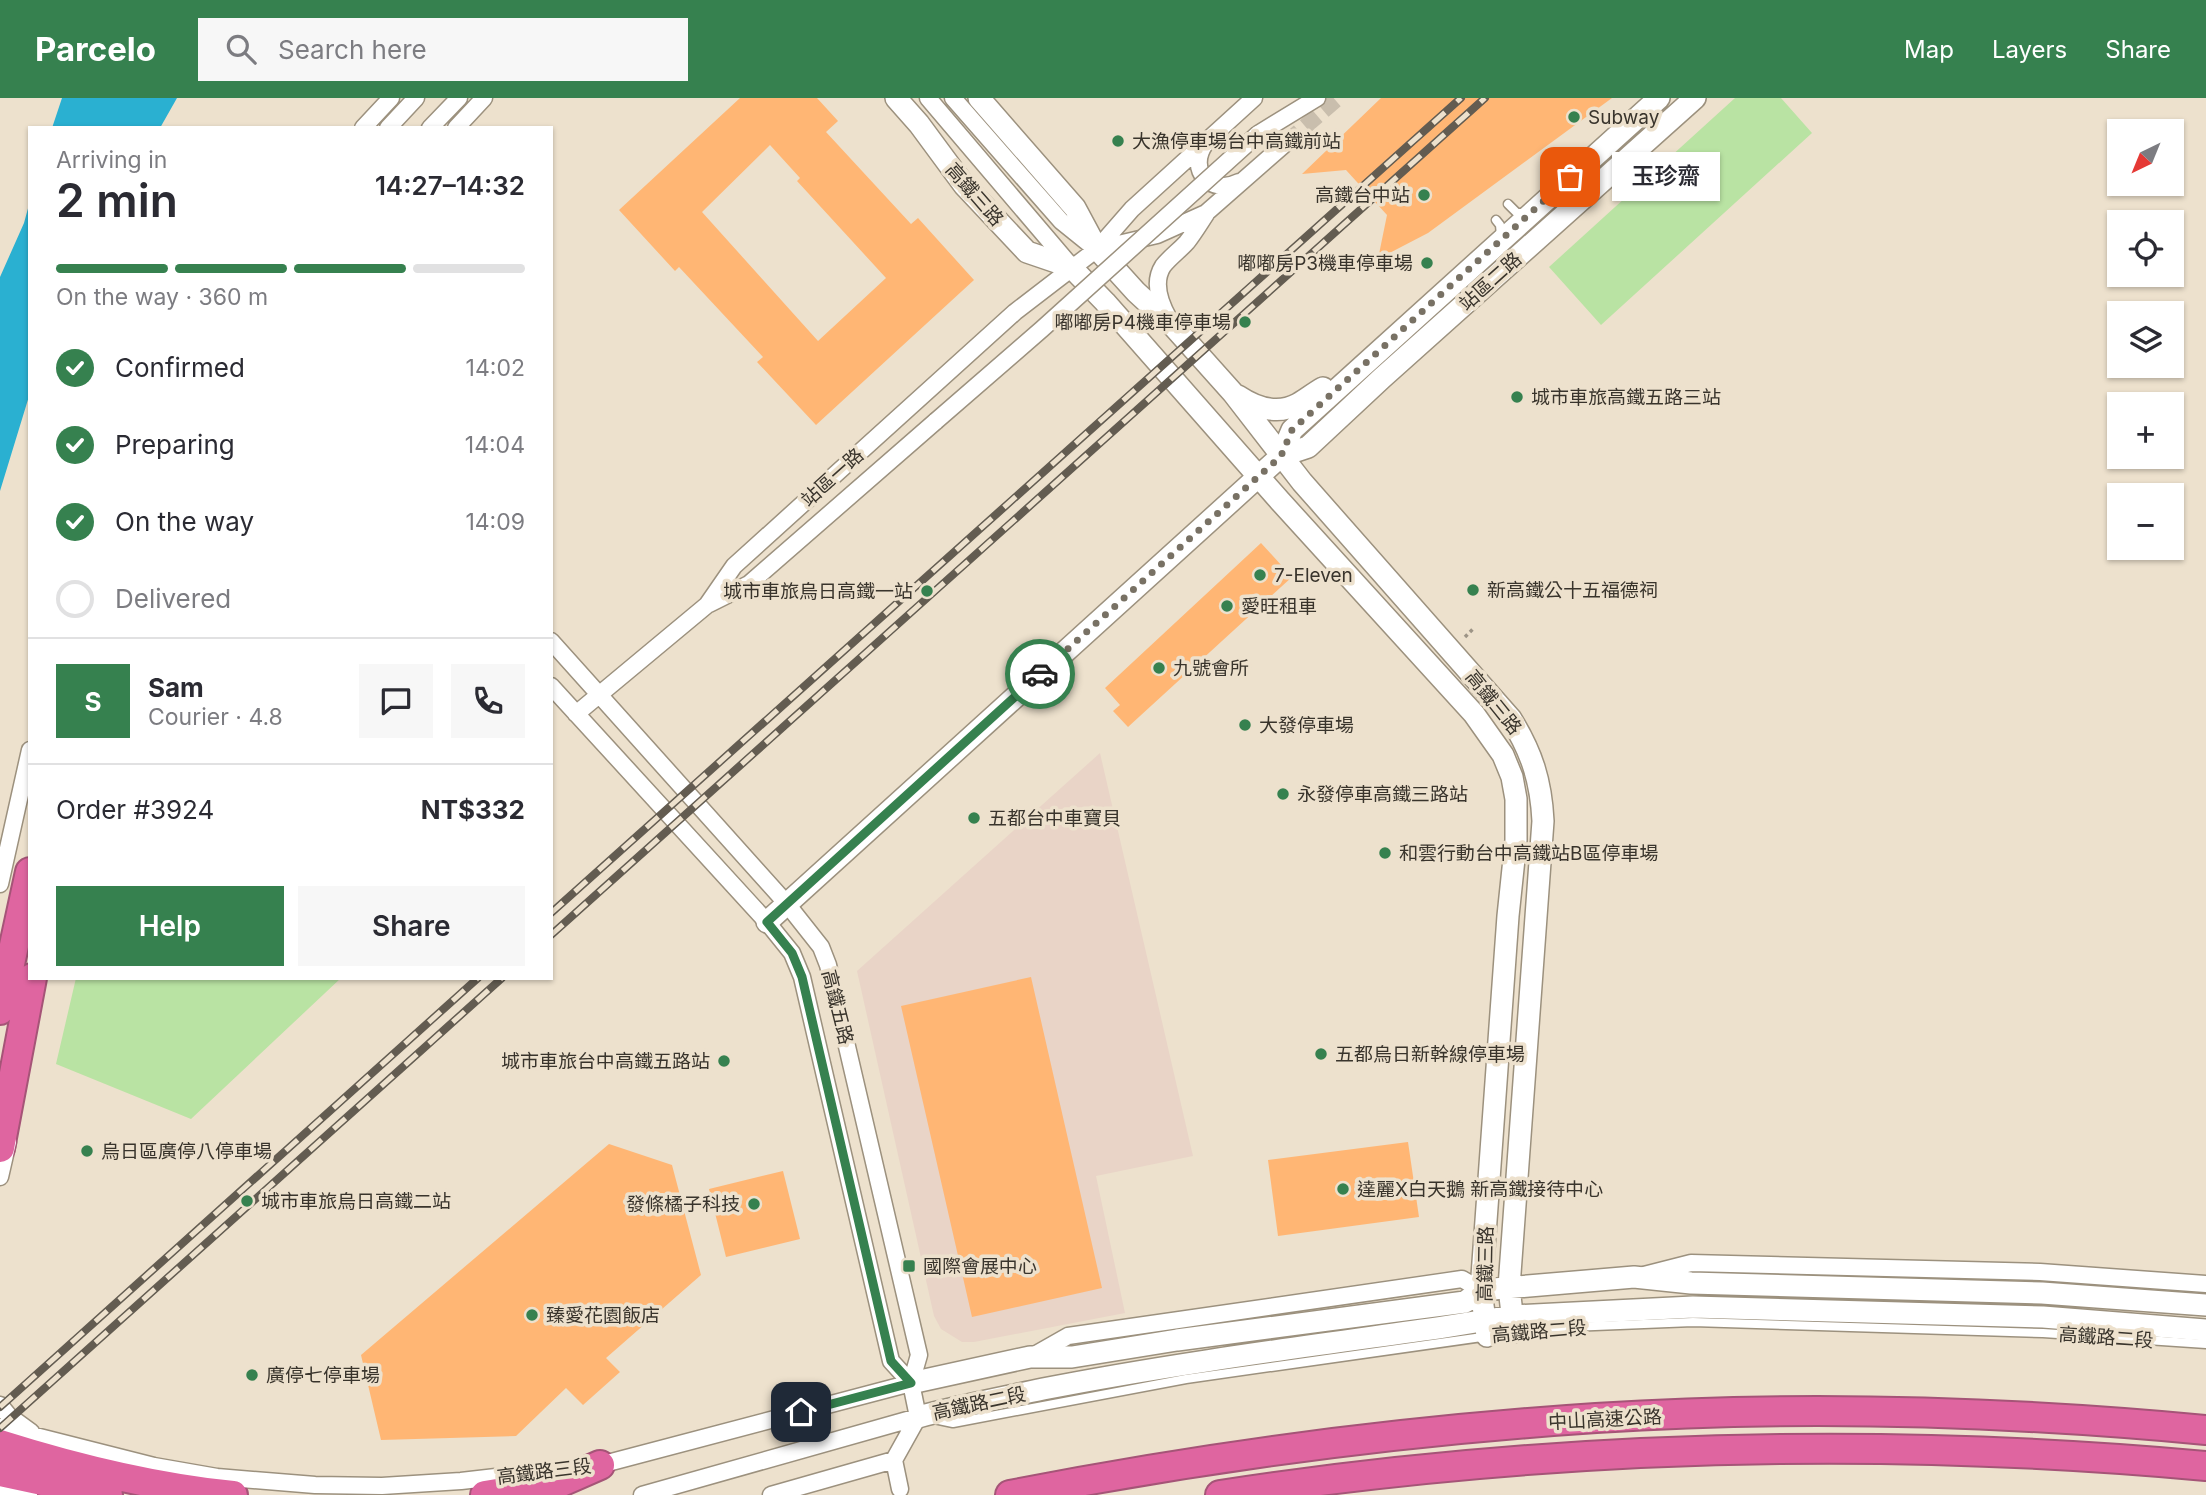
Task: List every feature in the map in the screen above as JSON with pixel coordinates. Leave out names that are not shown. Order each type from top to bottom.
[{"type":"highway","points":[[0,1010],[28,881]]},
{"type":"highway","points":[[0,1148],[32,980]]},
{"type":"highway","name":"中山高速公路","points":[[1010,1495],[1113,1475],[1340,1443],[1500,1425],[1599,1418],[1788,1412],[1962,1414],[2206,1430]]},
{"type":"highway","points":[[0,1444],[130,1479],[233,1495]]},
{"type":"highway","name":"中山高速公路","points":[[1220,1495],[1515,1460],[1601,1454],[1788,1448],[1961,1450],[2206,1466]]},
{"type":"highway","points":[[485,1495],[559,1483],[600,1465]]},
{"type":"highway","points":[[0,1472],[108,1495]]},
{"type":"street","points":[[365,126],[391,98]]},
{"type":"street","points":[[390,126],[416,98]]},
{"type":"street","points":[[432,126],[459,98]]},
{"type":"street","points":[[458,126],[484,98]]},
{"type":"street","name":"高鐵三路","points":[[896,98],[919,124],[964,185],[1027,252],[1071,267]]},
{"type":"street","name":"高鐵三路","points":[[928,98],[1071,267],[1474,714],[1503,755],[1516,799],[1516,840],[1481,1290],[1486,1328]]},
{"type":"street","name":"高鐵三路","points":[[953,98],[1060,221],[1097,249],[1136,292],[1174,327],[1233,393],[1281,456],[1511,719],[1524,740],[1536,768],[1542,793],[1543,821],[1509,1287],[1513,1324]]},
{"type":"street","name":"高鐵三路","points":[[979,98],[1075,208],[1097,249]]},
{"type":"street","name":"站區一路","points":[[576,713],[707,605],[734,566],[1015,312],[1097,249],[1132,209],[1254,98]]},
{"type":"street","points":[[707,605],[749,584],[1042,329],[1258,134],[1317,98]]},
{"type":"street","name":"站區二路","points":[[1281,456],[1292,430],[1659,98]]},
{"type":"street","name":"站區二路","points":[[767,922],[1258,475],[1281,456],[1308,447],[1382,377],[1695,98]]},
{"type":"street","points":[[1209,139],[1200,151],[1198,161],[1205,180],[1224,187],[1247,178]]},
{"type":"street","name":"站區一路","points":[[1097,249],[1157,235],[1206,214],[1287,142]]},
{"type":"street","points":[[1174,327],[1160,299],[1157,288],[1159,274],[1164,265],[1187,242],[1206,214]]},
{"type":"street","points":[[1233,393],[1266,409],[1292,407],[1364,365]]},
{"type":"street","name":"高鐵五路","points":[[553,643],[787,904],[821,947],[828,965],[919,1355],[911,1383],[918,1417]]},
{"type":"street","name":"高鐵五路","points":[[553,689],[767,922],[792,953],[802,977],[891,1361],[911,1383]]},
{"type":"street","points":[[0,884],[28,759]]},
{"type":"street","points":[[0,1177],[45,980]]},
{"type":"street","name":"高鐵路二段","points":[[1634,1278],[1690,1263],[2040,1272],[2206,1284]]},
{"type":"street","name":"高鐵路二段","points":[[911,1383],[1030,1357],[1072,1357],[1177,1340],[1465,1302],[1481,1290],[1634,1278],[1705,1283],[2042,1293],[2206,1305]]},
{"type":"street","name":"高鐵路二段","points":[[918,1417],[1080,1382],[1185,1364],[1444,1328],[1486,1328],[1693,1307],[2043,1317],[2206,1330]]},
{"type":"street","name":"高鐵路三段","points":[[0,1427],[154,1466],[205,1475],[315,1485],[382,1486],[461,1481],[600,1465],[911,1383]]},
{"type":"street","name":"高鐵路三段","points":[[0,1405],[24,1427],[46,1440]]},
{"type":"street","points":[[900,1489],[894,1460],[918,1417]]},
{"type":"street","points":[[642,1495],[918,1417]]},
{"type":"street","points":[[771,1495],[894,1460]]},
{"type":"street","points":[[0,1489],[29,1495]]},
{"type":"lane","points":[[1508,204],[1523,214],[1537,207]]},
{"type":"lane","points":[[1496,220],[1502,231],[1498,243]]},
{"type":"lane","name":"高鐵路二段","points":[[1513,1324],[1546,1328],[1693,1322],[2043,1333],[2206,1344]]},
{"type":"path","points":[[1465,637],[1473,629]]},
{"type":"shaded area","points":[[1100,753],[1193,1156],[1096,1176],[1125,1313],[974,1342],[962,1342],[941,1329],[934,1316],[857,971]]},
{"type":"green space","points":[[1735,98],[1781,98],[1812,133],[1601,325],[1549,267]]},
{"type":"green space","points":[[76,980],[339,980],[191,1119],[56,1064]]},
{"type":"water","points":[[62,98],[177,98],[161,126],[53,126]]},
{"type":"water","points":[[28,208],[28,400],[0,491],[0,277]]},
{"type":"building","points":[[740,98],[817,98],[838,121],[826,132],[911,224],[918,218],[974,280],[816,425],[757,362],[763,357],[679,267],[675,271],[619,210]],"holes":[[[770,145],[800,178],[797,181],[886,278],[818,341],[702,212]]]},
{"type":"building","name":"高鐵台中站","points":[[1381,98],[1612,98],[1428,233],[1378,259],[1387,215],[1346,170],[1302,174]]},
{"type":"building","points":[[1261,543],[1292,577],[1128,727],[1113,711],[1120,705],[1105,688]]},
{"type":"building","points":[[1031,977],[1102,1288],[972,1317],[901,1006]]},
{"type":"building","name":"達麗X白天鵝 新高鐵接待中心","points":[[1408,1142],[1419,1217],[1278,1236],[1268,1160]]},
{"type":"building","name":"臻愛花園飯店","points":[[609,1144],[672,1165],[701,1275],[606,1358],[620,1372],[583,1405],[566,1388],[516,1436],[381,1440],[361,1355]]},
{"type":"building","points":[[783,1171],[800,1239],[726,1257],[709,1189]]},
{"type":"tunnel","points":[[1287,142],[1338,98]]},
{"type":"railway","points":[[553,911],[1461,98]]},
{"type":"railway","points":[[553,933],[1485,98]]},
{"type":"railway","points":[[0,1407],[476,980]]},
{"type":"railway","points":[[0,1428],[500,980]]},
{"type":"way so far","points":[[1040,674],[1281,456],[1292,430],[1570,177]]},
{"type":"place","name":"Subway","points":[[1574,117]]},
{"type":"place","name":"大漁停車場台中高鐵前站","points":[[1118,141]]},
{"type":"place","name":"玉珍齋","points":[[1570,177]]},
{"type":"place","name":"高鐵台中站","points":[[1424,195]]},
{"type":"place","name":"嘟嘟房P3機車停車場","points":[[1427,263]]},
{"type":"place","name":"嘟嘟房P4機車停車場","points":[[1245,322]]},
{"type":"place","name":"城市車旅高鐵五路三站","points":[[1517,397]]},
{"type":"place","name":"7-Eleven","points":[[1260,575]]},
{"type":"place","name":"新高鐵公十五福德祠","points":[[1473,590]]},
{"type":"place","name":"城市車旅烏日高鐵一站","points":[[927,591]]},
{"type":"place","name":"愛旺租車","points":[[1227,606]]},
{"type":"place","name":"九號會所","points":[[1159,668]]},
{"type":"place","name":"大發停車場","points":[[1245,725]]},
{"type":"place","name":"永發停車高鐵三路站","points":[[1283,794]]},
{"type":"place","name":"五都台中車寶貝","points":[[974,818]]},
{"type":"place","name":"和雲行動台中高鐵站B區停車場","points":[[1385,853]]},
{"type":"place","name":"五都烏日新幹線停車場","points":[[1321,1054]]},
{"type":"place","name":"城市車旅台中高鐵五路站","points":[[724,1061]]},
{"type":"place","name":"烏日區廣停八停車場","points":[[87,1151]]},
{"type":"place","name":"達麗X白天鵝 新高鐵接待中心","points":[[1343,1189]]},
{"type":"place","name":"城市車旅烏日高鐵二站","points":[[247,1201]]},
{"type":"place","name":"發條橘子科技","points":[[754,1204]]},
{"type":"place","name":"國際會展中心","points":[[909,1266]]},
{"type":"place","name":"臻愛花園飯店","points":[[532,1315]]},
{"type":"place","name":"廣停七停車場","points":[[252,1375]]},
{"type":"route","points":[[801,1412],[911,1383],[891,1361],[802,977],[792,953],[767,922],[1040,674]]}]
